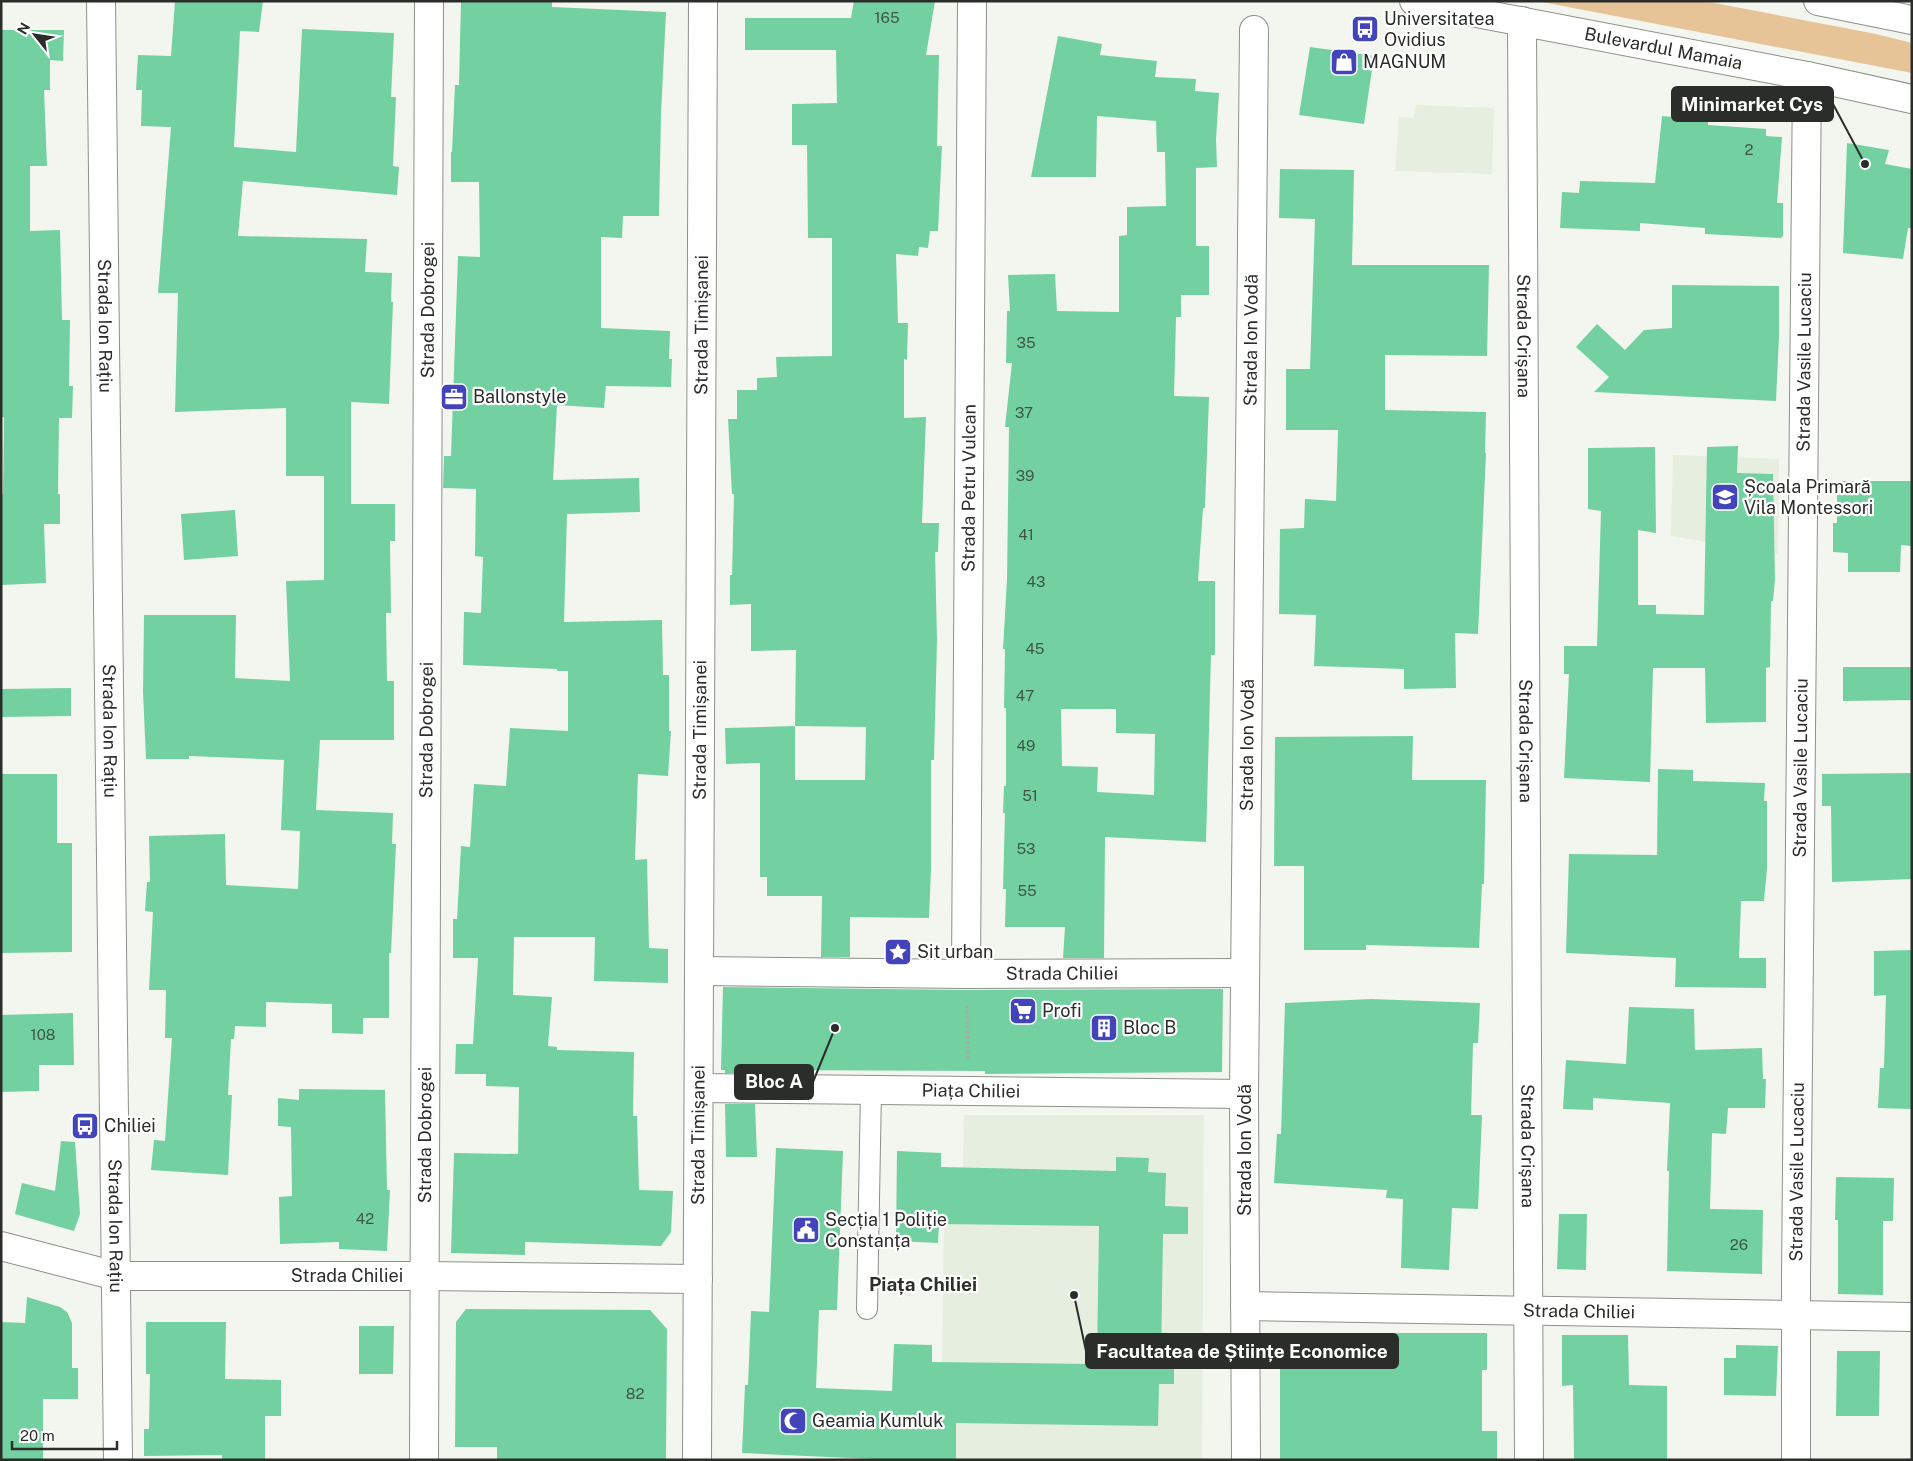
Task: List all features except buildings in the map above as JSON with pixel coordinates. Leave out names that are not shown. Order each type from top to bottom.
[{"type":"street","name":"Strada Ion Rațiu","points":[[101,1],[118,1460]]},
{"type":"street","name":"Strada Dobrogei","points":[[424,1460],[429,1]]},
{"type":"street","name":"Strada Timișanei","points":[[697,1460],[703,1]]},
{"type":"street","name":"Strada Petru Vulcan","points":[[966,974],[972,1]]},
{"type":"street","name":"Bulevardul Mamaia","points":[[1414,1],[1807,76],[1912,99]]},
{"type":"street","points":[[1818,1],[1912,20]]},
{"type":"street","name":"Strada Crișana","points":[[1522,21],[1529,1460]]},
{"type":"street","name":"Strada Ion Vodă","points":[[1246,1460],[1244,1094],[1254,30]]},
{"type":"street","name":"Strada Vasile Lucaciu","points":[[1796,1460],[1807,76]]},
{"type":"street","name":"Strada Chiliei","points":[[700,971],[966,974],[1245,973]]},
{"type":"street","name":"Piața Chiliei","points":[[699,1088],[1244,1094]]},
{"type":"street","name":"Strada Chiliei","points":[[1,1246],[116,1276],[425,1276],[698,1279]]},
{"type":"street","name":"Strada Chiliei","points":[[1245,1306],[1912,1317]]},
{"type":"lane","points":[[867,1309],[871,1090]]},
{"type":"path","points":[[966,974],[968,1090]]},
{"type":"shaded area","points":[[1537,1],[1704,1],[1876,34],[1912,43],[1912,73]]},
{"type":"shaded area","points":[[1416,105],[1494,108],[1492,174],[1395,171],[1399,117],[1414,118]]},
{"type":"shaded area","name":"Școala Primară Vila Montessori","points":[[1673,455],[1779,459],[1778,554],[1671,536]]},
{"type":"shaded area","points":[[964,1115],[1204,1115],[1202,1460],[956,1460],[941,1428],[945,1168],[963,1167]]},
{"type":"place","name":"Universitatea Ovidius","points":[[1365,29]]},
{"type":"place","name":"MAGNUM","points":[[1344,62]]},
{"type":"place","name":"Minimarket Cys","points":[[1865,164]]},
{"type":"place","name":"Ballonstyle","points":[[454,397]]},
{"type":"place","name":"Școala Primară Vila Montessori","points":[[1725,497]]},
{"type":"place","name":"Sit urban","points":[[898,952]]},
{"type":"place","name":"Profi","points":[[1023,1011]]},
{"type":"place","name":"Bloc A","points":[[835,1028]]},
{"type":"place","name":"Bloc B","points":[[1104,1028]]},
{"type":"place","name":"Chiliei","points":[[85,1126]]},
{"type":"place","name":"Secția 1 Poliție Constanța","points":[[806,1230]]},
{"type":"place","name":"Facultatea de Științe Economice","points":[[1074,1295]]},
{"type":"place","name":"Geamia Kumluk","points":[[793,1421]]},
{"type":"district","name":"Piața Chiliei","points":[[923,1284]]}]
